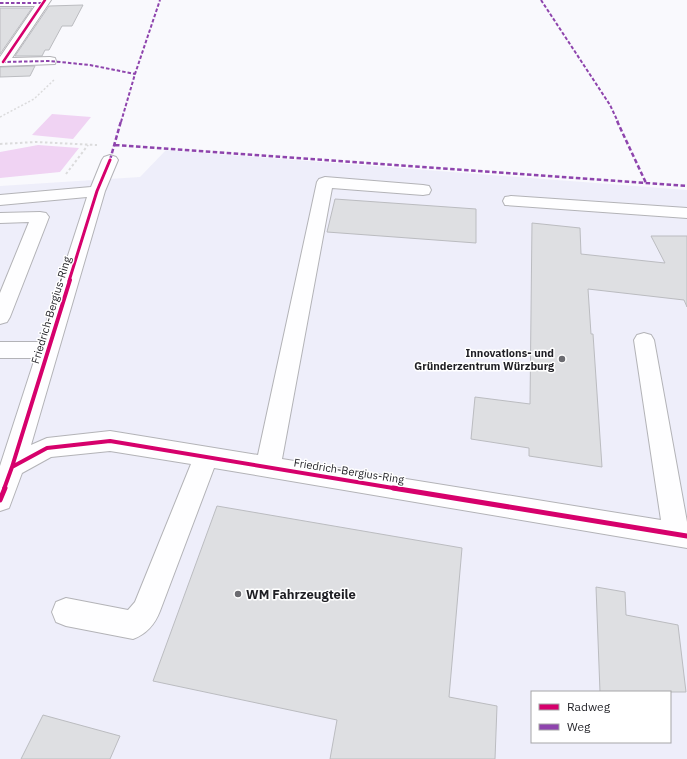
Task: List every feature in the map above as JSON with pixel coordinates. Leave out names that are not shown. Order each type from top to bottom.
[{"type":"street","points":[[0,3],[44,1]]},
{"type":"street","points":[[1,62],[44,1]]},
{"type":"street","points":[[1,62],[50,61]]},
{"type":"street","name":"Friedrich-Bergius-Ring","points":[[0,500],[12,467],[97,191],[104,152]]},
{"type":"street","points":[[268,467],[325,182],[423,190]]},
{"type":"street","points":[[0,200],[97,191]]},
{"type":"street","points":[[511,201],[687,213]]},
{"type":"street","points":[[0,218],[40,217],[0,317]]},
{"type":"street","points":[[644,340],[681,535]]},
{"type":"street","points":[[0,350],[48,350]]},
{"type":"street","name":"Friedrich-Bergius-Ring","points":[[12,467],[47,448],[110,441],[681,535]]},
{"type":"street","points":[[66,612],[133,625],[146,611],[206,457]]},
{"type":"path","points":[[0,116],[34,99],[57,76]]},
{"type":"path","points":[[0,144],[36,142],[88,144],[104,152]]},
{"type":"path","points":[[59,175],[66,174],[88,144]]},
{"type":"shaded area","points":[[52,114],[91,117],[73,139],[32,135]]},
{"type":"shaded area","points":[[38,145],[79,148],[60,172],[0,178],[0,152]]},
{"type":"shaded area","points":[[166,150],[687,190],[687,759],[0,759],[0,186],[140,177]]},
{"type":"building","points":[[83,5],[72,26],[62,26],[49,50],[45,50],[42,56],[15,56],[49,6]]},
{"type":"building","points":[[0,8],[32,8],[0,54]]},
{"type":"building","points":[[35,66],[30,76],[0,77],[0,67]]},
{"type":"building","points":[[335,199],[476,209],[476,243],[327,232]]},
{"type":"building","name":"Innovations- und Gründerzentrum Würzburg","points":[[532,223],[580,228],[581,254],[665,263],[651,236],[687,236],[687,307],[684,300],[588,289],[591,334],[593,334],[602,467],[529,456],[529,448],[471,439],[475,397],[530,404]]},
{"type":"building","points":[[217,506],[462,548],[449,697],[497,706],[495,759],[330,759],[337,720],[153,681]]},
{"type":"building","points":[[596,587],[625,592],[626,615],[678,625],[686,692],[600,691]]},
{"type":"building","points":[[43,715],[120,736],[110,759],[21,759]]},
{"type":"marked path","points":[[110,160],[135,74],[160,0]]},
{"type":"marked path","points":[[541,0],[610,105],[646,183]]},
{"type":"marked path","points":[[0,3],[43,3]]},
{"type":"marked path","points":[[2,62],[50,61],[90,65],[135,74]]},
{"type":"marked path","points":[[115,145],[687,186]]},
{"type":"cycle path","points":[[3,62],[45,0]]},
{"type":"cycle path","points":[[12,467],[97,191],[110,160]]},
{"type":"cycle path","points":[[0,500],[12,467],[47,448],[110,441],[687,536]]},
{"type":"place","name":"Innovations- und Gründerzentrum Würzburg","points":[[562,359]]},
{"type":"place","name":"WM Fahrzeugteile","points":[[238,594]]}]
